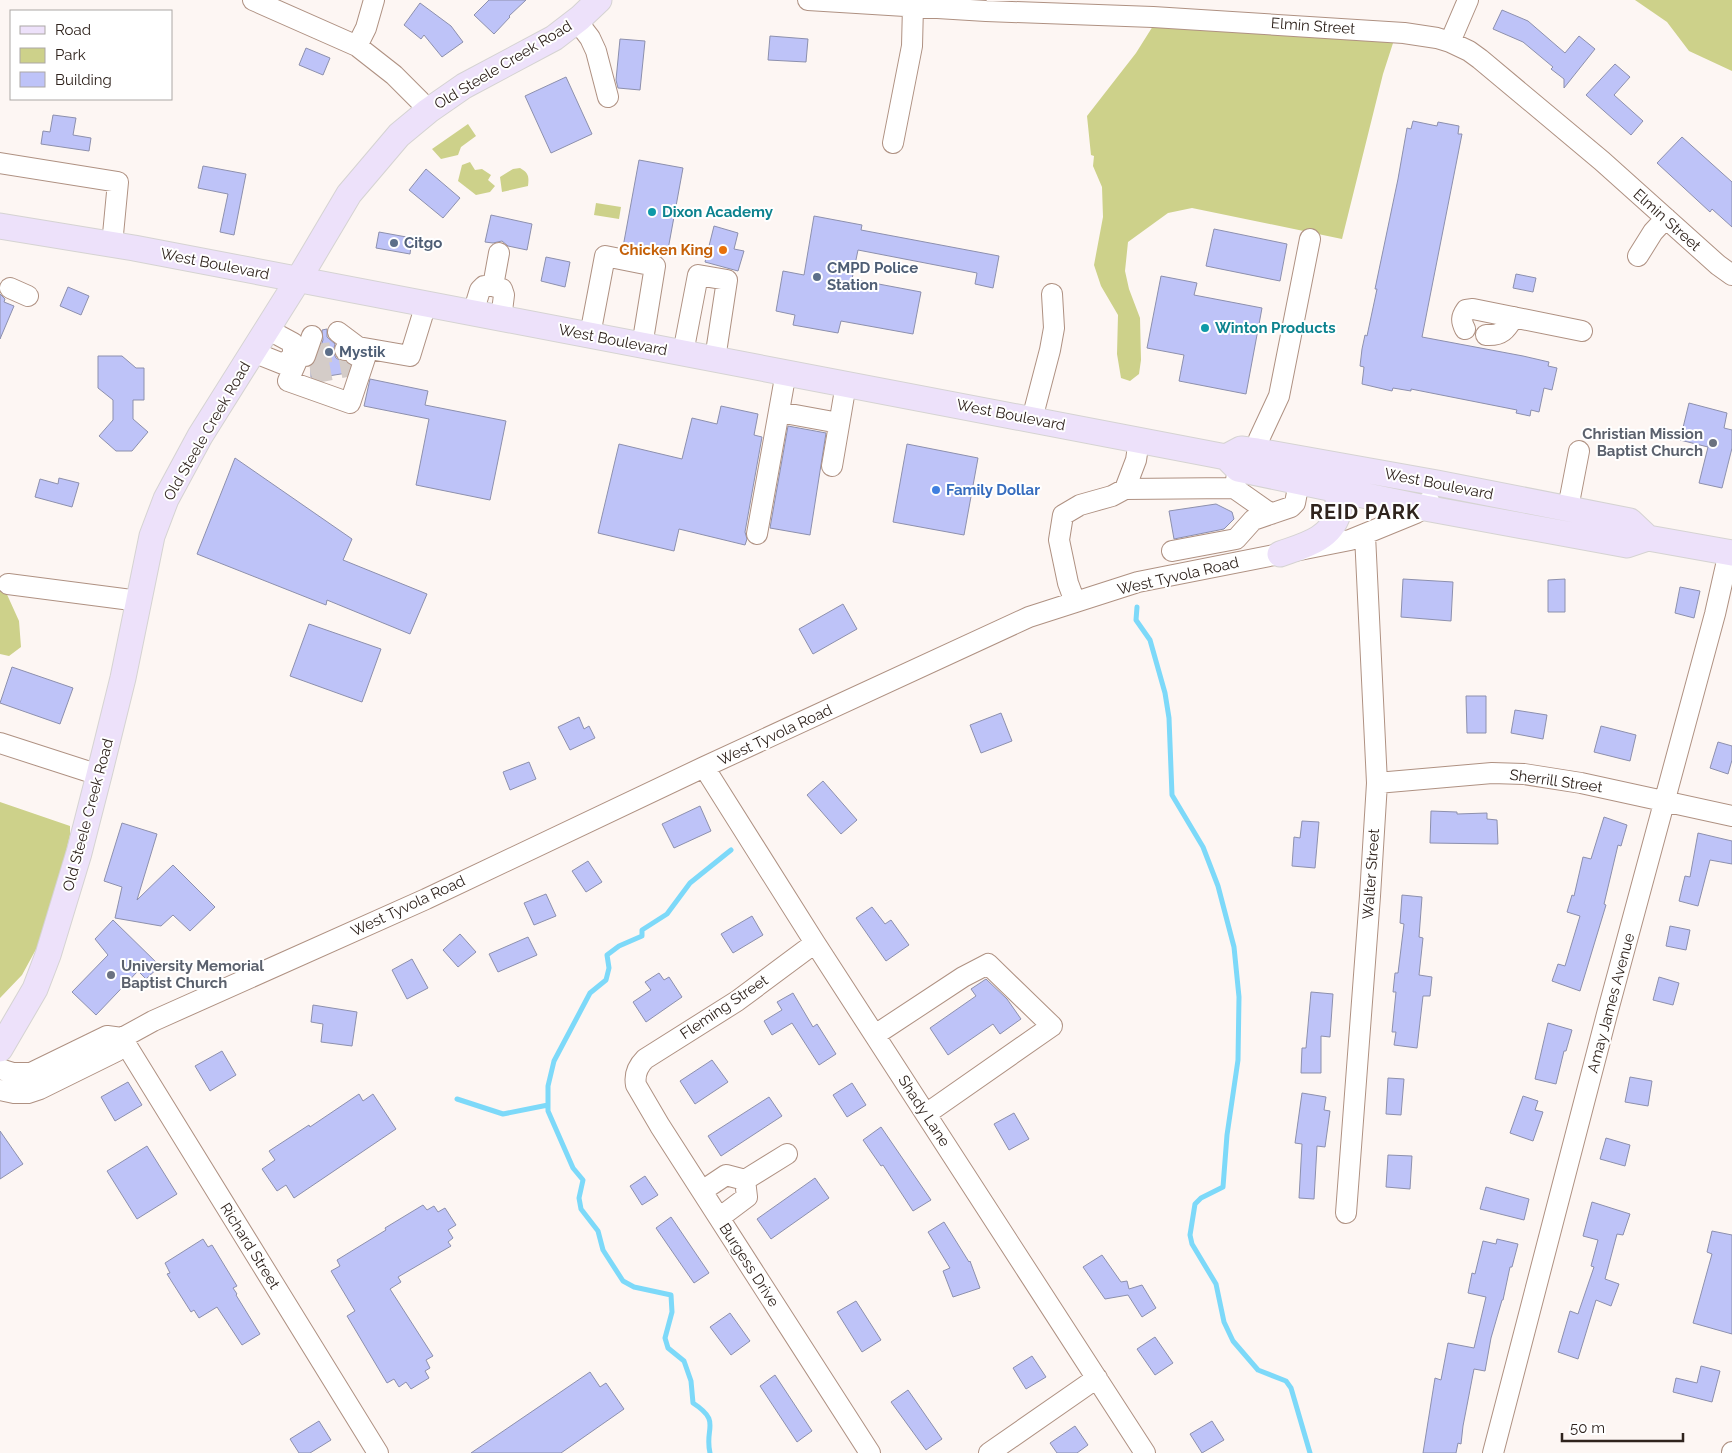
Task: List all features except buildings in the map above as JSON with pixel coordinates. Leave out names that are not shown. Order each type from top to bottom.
[{"type":"main road","name":"Old Steele Creek Road","points":[[0,1049],[35,989],[48,955],[80,853],[123,678],[148,552],[166,499],[200,436],[355,185],[399,135],[428,111],[464,86],[554,38],[577,21],[599,0]]},
{"type":"main road","name":"West Boulevard","points":[[0,226],[112,245],[1139,440],[1233,471],[1299,482],[1425,508],[1627,545],[1648,538],[1730,552]]},
{"type":"main road","name":"West Boulevard","points":[[1233,471],[1241,449],[1257,451],[1437,483],[1630,521],[1648,538]]},
{"type":"main road","points":[[1280,554],[1307,544],[1326,534],[1338,514],[1337,490]]},
{"type":"street","points":[[253,0],[357,46],[394,75],[428,111]]},
{"type":"street","points":[[357,46],[366,28],[374,0]]},
{"type":"street","name":"Elmin Street","points":[[808,0],[986,11],[1154,17],[1342,28],[1404,33],[1437,38],[1469,51],[1480,59],[1602,162],[1718,265],[1732,275]]},
{"type":"street","points":[[1450,42],[1468,0]]},
{"type":"street","points":[[894,142],[912,46],[913,6]]},
{"type":"street","points":[[577,21],[590,38],[596,51],[608,97]]},
{"type":"street","points":[[0,163],[118,182],[112,245]]},
{"type":"street","points":[[1638,256],[1653,232],[1666,218]]},
{"type":"street","points":[[1257,451],[1259,439],[1279,396],[1310,239]]},
{"type":"street","points":[[493,286],[498,253]]},
{"type":"street","points":[[590,335],[605,256],[655,266],[642,346]]},
{"type":"street","points":[[683,353],[698,275],[727,280],[715,359]]},
{"type":"street","points":[[473,313],[480,290],[484,286],[493,286],[502,289],[504,295],[501,319]]},
{"type":"street","points":[[10,288],[28,296]]},
{"type":"street","points":[[1032,419],[1053,336],[1052,294]]},
{"type":"street","points":[[305,356],[288,381],[350,403],[352,349],[410,356],[426,304]]},
{"type":"street","points":[[1465,328],[1462,316],[1466,310],[1473,309],[1582,331]]},
{"type":"street","points":[[1486,335],[1495,335],[1506,330],[1514,318]]},
{"type":"street","points":[[267,329],[293,343],[305,356]]},
{"type":"street","points":[[253,352],[283,364],[305,356]]},
{"type":"street","points":[[757,534],[786,372]]},
{"type":"street","points":[[832,466],[846,384]]},
{"type":"street","points":[[779,412],[839,423]]},
{"type":"street","points":[[1126,489],[1136,460],[1139,440]]},
{"type":"street","points":[[1568,508],[1579,451]]},
{"type":"street","points":[[1076,602],[1068,583],[1059,540],[1063,515],[1080,505],[1112,496],[1126,489],[1233,471],[1271,514]]},
{"type":"street","points":[[1172,551],[1236,539],[1253,520],[1291,507],[1295,502],[1299,482]]},
{"type":"street","points":[[1425,508],[1437,483]]},
{"type":"street","name":"West Tyvola Road","points":[[0,1069],[20,1074],[31,1073],[107,1036],[122,1038],[153,1021],[426,899],[704,767],[1028,617],[1138,582],[1350,540],[1425,508]]},
{"type":"street","name":"Walter Street","points":[[1346,1213],[1377,783],[1365,535]]},
{"type":"street","name":"Amay James Avenue","points":[[1493,1453],[1730,552]]},
{"type":"street","points":[[8,584],[139,601]]},
{"type":"street","points":[[0,743],[99,775]]},
{"type":"street","name":"Shady Lane","points":[[704,767],[815,943],[1145,1453]]},
{"type":"street","name":"Sherrill Street","points":[[1377,783],[1492,773],[1524,774],[1581,783],[1732,816]]},
{"type":"street","name":"Fleming Street","points":[[636,1073],[640,1064],[646,1059],[737,1001],[815,943]]},
{"type":"street","points":[[875,1035],[963,977],[988,964],[1052,1026],[926,1114]]},
{"type":"street","name":"West Tyvola Road","points":[[0,1090],[21,1093],[40,1089],[117,1051],[122,1038]]},
{"type":"street","name":"Richard Street","points":[[122,1038],[378,1453]]},
{"type":"street","name":"Burgess Drive","points":[[636,1073],[636,1085],[660,1126],[870,1453]]},
{"type":"street","points":[[702,1191],[726,1175],[745,1180],[787,1154]]},
{"type":"street","points":[[719,1218],[747,1197],[745,1180]]},
{"type":"street","points":[[989,1453],[1097,1378]]},
{"type":"green space","points":[[1635,0],[1732,0],[1732,71],[1689,51],[1667,22]]},
{"type":"green space","points":[[1153,26],[1394,40],[1383,74],[1342,239],[1192,208],[1168,213],[1128,242],[1125,271],[1129,289],[1140,318],[1141,360],[1139,374],[1130,381],[1121,378],[1117,354],[1118,315],[1101,286],[1094,265],[1103,217],[1102,187],[1093,166],[1094,156],[1091,155],[1087,116],[1136,53]]},
{"type":"green space","points":[[468,124],[476,136],[461,147],[458,155],[441,159],[432,149]]},
{"type":"green space","points":[[470,162],[475,170],[482,169],[491,175],[488,180],[495,186],[490,192],[476,195],[458,181],[462,165]]},
{"type":"green space","points":[[520,168],[528,176],[528,186],[502,192],[500,177],[513,169]]},
{"type":"green space","points":[[596,203],[621,207],[619,219],[594,215]]},
{"type":"green space","points":[[0,579],[19,621],[21,647],[9,656],[0,654]]},
{"type":"green space","points":[[0,802],[70,826],[70,835],[47,929],[22,975],[0,998]]},
{"type":"waterway","points":[[1137,607],[1136,620],[1150,640],[1165,693],[1169,718],[1172,795],[1203,847],[1218,886],[1234,947],[1239,997],[1238,1060],[1227,1135],[1223,1187],[1201,1198],[1195,1204],[1190,1235],[1192,1244],[1216,1284],[1224,1322],[1233,1341],[1258,1370],[1286,1381],[1291,1388],[1310,1453]]},
{"type":"waterway","points":[[710,1453],[710,1420],[693,1403],[691,1381],[684,1361],[668,1348],[665,1338],[672,1312],[671,1295],[634,1287],[623,1281],[603,1250],[598,1231],[581,1209],[579,1198],[583,1180],[573,1168],[548,1111],[548,1086],[554,1061],[590,993],[606,980],[609,968],[607,955],[619,946],[642,936],[642,930],[667,914],[690,883],[731,850]]},
{"type":"waterway","points":[[457,1099],[503,1114],[548,1105]]},
{"type":"tunnel","points":[[311,355],[345,350]]},
{"type":"tunnel","points":[[311,374],[352,366]]},
{"type":"place","name":"Dixon Academy","points":[[652,212]]},
{"type":"place","name":"Citgo","points":[[394,243]]},
{"type":"place","name":"Chicken King","points":[[723,250]]},
{"type":"place","name":"CMPD Police Station","points":[[817,277]]},
{"type":"place","name":"Winton Products","points":[[1205,328]]},
{"type":"place","name":"Mystik","points":[[329,352]]},
{"type":"place","name":"Christian Mission Baptist Church","points":[[1713,443]]},
{"type":"place","name":"Family Dollar","points":[[936,490]]},
{"type":"place","name":"University Memorial Baptist Church","points":[[111,975]]},
{"type":"district","name":"REID PARK","points":[[1365,512]]}]
